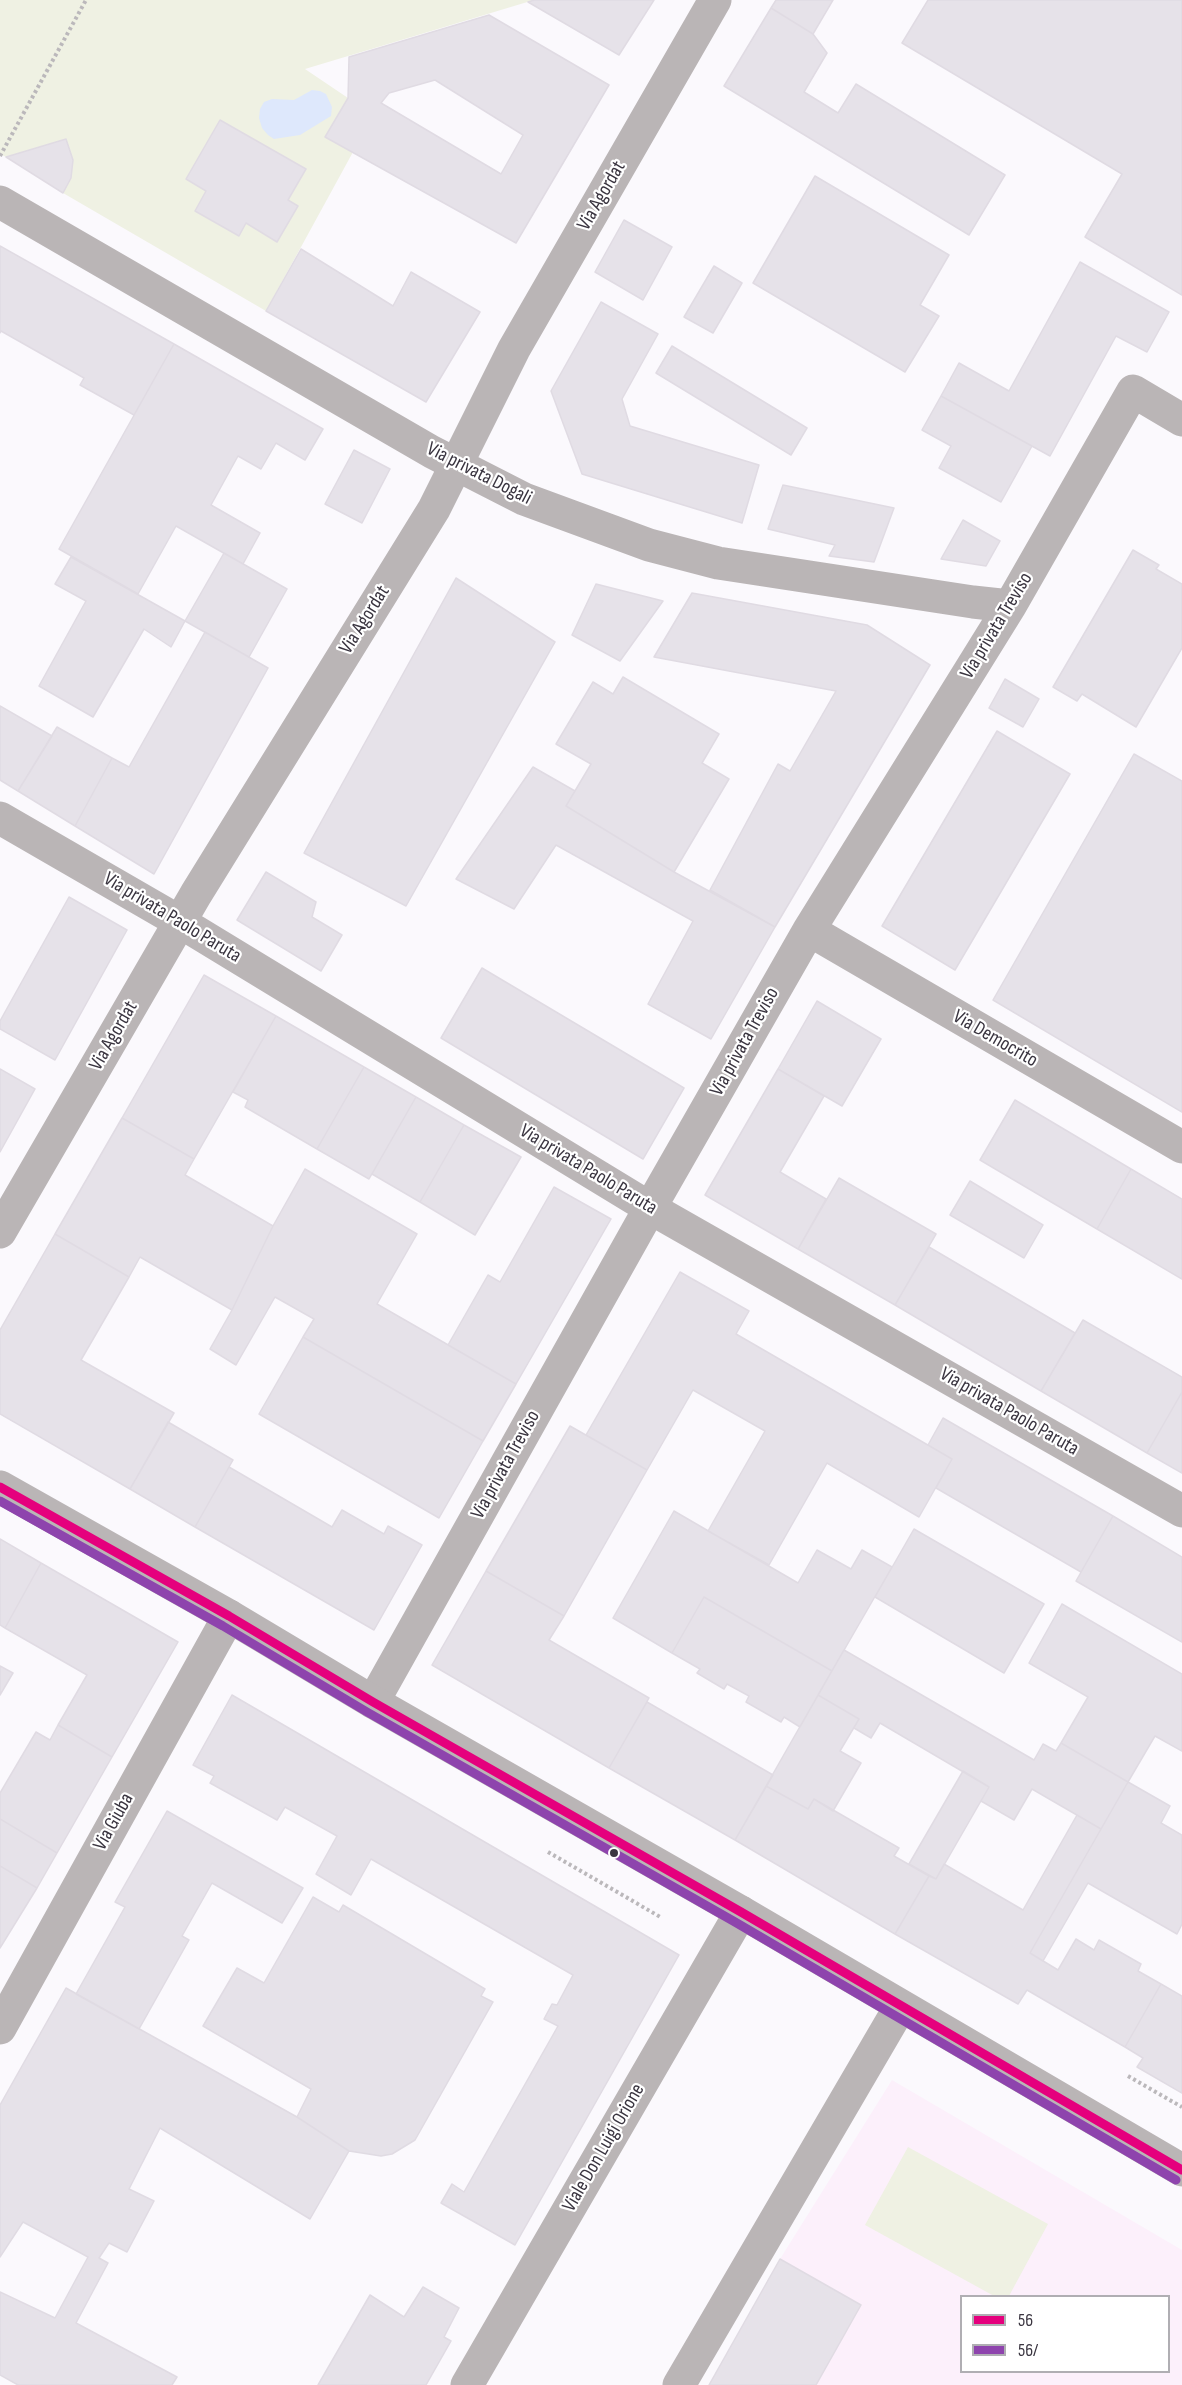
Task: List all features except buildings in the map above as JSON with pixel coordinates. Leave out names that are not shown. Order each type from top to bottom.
[{"type":"street","name":"Via Agordat","points":[[0,1232],[180,922],[434,509],[514,349],[715,0]]},
{"type":"street","name":"Via privata Dogali","points":[[0,202],[457,465],[525,499],[670,551],[739,567],[961,601],[1010,606]]},
{"type":"street","name":"Via privata Treviso","points":[[373,1702],[809,930],[1010,606],[1133,391],[1182,420]]},
{"type":"street","name":"Via privata Paolo Paruta","points":[[0,818],[180,922],[650,1208],[1182,1510]]},
{"type":"street","name":"Via Democrito","points":[[809,930],[1182,1147]]},
{"type":"street","points":[[0,1487],[229,1616],[373,1702],[741,1912],[1182,2170]]},
{"type":"street","name":"Via Giuba","points":[[0,2028],[229,1616]]},
{"type":"street","name":"Viale Don Luigi Orione","points":[[467,2385],[741,1912]]},
{"type":"street","points":[[679,2385],[900,2007]]},
{"type":"path","points":[[0,156],[86,0]]},
{"type":"path","points":[[548,1852],[662,1918]]},
{"type":"path","points":[[1128,2076],[1182,2107]]},
{"type":"shaded area","points":[[0,0],[534,0],[305,69],[348,98],[353,152],[266,311],[63,193],[71,178],[73,160],[66,139],[6,157],[0,154]]},
{"type":"shaded area","points":[[892,2080],[1182,2250],[1182,2385],[709,2385],[780,2259]]},
{"type":"shaded area","points":[[908,2147],[1048,2224],[1010,2295],[992,2295],[865,2225]]},
{"type":"water","points":[[312,90],[326,94],[332,107],[331,116],[300,135],[274,139],[268,135],[262,128],[259,118],[264,102],[272,99],[294,100]]},
{"type":"transit line","name":"56","points":[[0,1487],[229,1616],[373,1702],[741,1912],[1182,2170]]},
{"type":"transit line","name":"56/","points":[[0,1501],[223,1626],[367,1712],[735,1922],[1176,2180]]}]
